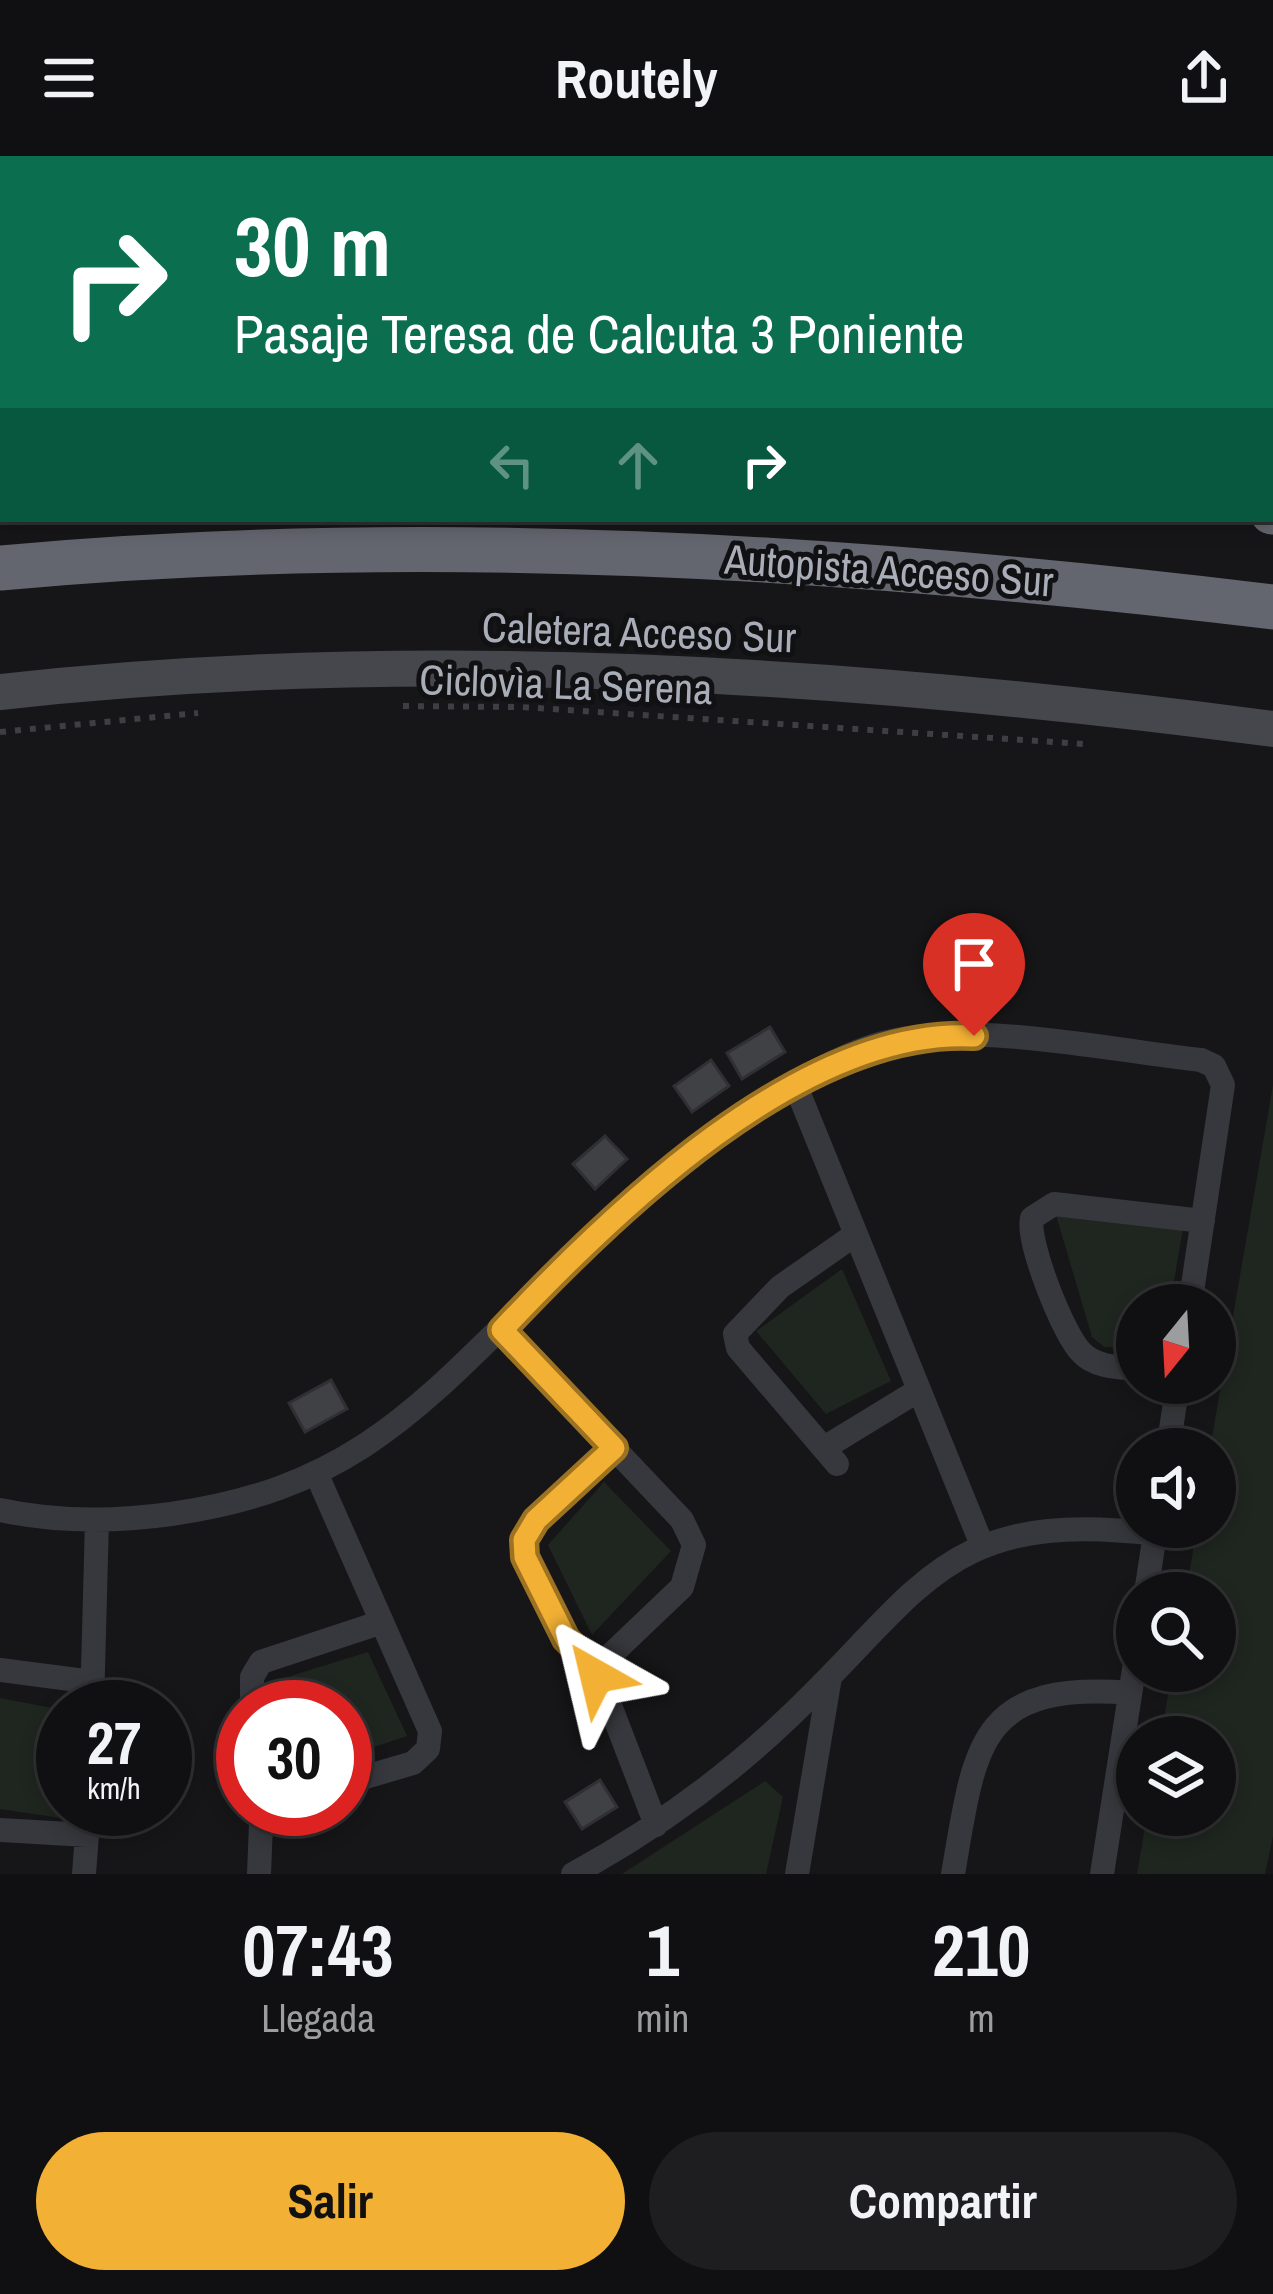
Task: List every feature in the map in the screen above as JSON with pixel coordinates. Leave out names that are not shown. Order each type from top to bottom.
[{"type":"highway","name":"Autopista Acceso Sur","points":[[0,568],[339,549],[643,552],[985,575],[1273,607]]},
{"type":"main road","name":"Caletera Acceso Sur","points":[[0,692],[268,674],[566,672],[952,693],[1273,730]]},
{"type":"street","points":[[0,1510],[97,1520],[211,1508],[317,1475],[394,1429],[638,1200],[795,1084],[876,1046],[942,1034],[1201,1060],[1219,1071],[1223,1085],[1193,1284]]},
{"type":"street","points":[[795,1084],[982,1545]]},
{"type":"street","points":[[1116,1366],[1097,1363],[1076,1346],[1034,1250],[1032,1218],[1054,1204],[1203,1222]]},
{"type":"street","points":[[856,1234],[780,1288],[734,1334],[739,1348],[831,1456],[919,1390]]},
{"type":"street","points":[[502,1330],[682,1520],[694,1560],[682,1587],[596,1669]]},
{"type":"street","points":[[614,1448],[536,1520],[524,1540],[525,1557],[566,1639],[596,1669],[656,1825]]},
{"type":"street","points":[[317,1475],[431,1740],[413,1763],[372,1775]]},
{"type":"street","points":[[92,1680],[97,1520]]},
{"type":"street","points":[[573,1874],[711,1787],[830,1677],[905,1598],[982,1545],[1058,1527],[1116,1529]]},
{"type":"street","points":[[252,1680],[261,1662],[382,1622]]},
{"type":"street","points":[[0,1670],[38,1680]]},
{"type":"street","points":[[797,1874],[830,1677]]},
{"type":"street","points":[[952,1874],[970,1774],[992,1731],[1052,1692],[1130,1693],[1102,1874]]},
{"type":"street","points":[[0,1830],[36,1827]]},
{"type":"street","points":[[84,1874],[87,1836]]},
{"type":"street","points":[[259,1874],[264,1836]]},
{"type":"path","name":"Ciclovìa La Serena","points":[[386,706],[520,707],[1084,744]]},
{"type":"path","points":[[0,732],[206,712]]},
{"type":"shaded area","points":[[1273,1085],[1273,1836],[1265,1874],[1137,1874],[1143,1836],[1236,1836],[1236,1716],[1164,1716],[1168,1692],[1236,1692],[1236,1572],[1190,1572],[1194,1548],[1236,1548],[1236,1428],[1214,1428],[1218,1404],[1236,1404],[1236,1299]]},
{"type":"shaded area","points":[[1056,1215],[1183,1228],[1174,1284],[1116,1284],[1116,1347],[1104,1347],[1092,1337]]},
{"type":"shaded area","points":[[842,1269],[891,1381],[826,1414],[756,1331]]},
{"type":"shaded area","points":[[604,1482],[671,1551],[592,1635],[548,1545]]},
{"type":"shaded area","points":[[368,1652],[407,1736],[372,1748],[372,1680],[284,1678]]},
{"type":"shaded area","points":[[0,1698],[36,1705],[36,1814],[0,1809]]},
{"type":"shaded area","points":[[765,1781],[783,1797],[766,1874],[622,1874]]},
{"type":"building","points":[[770,1027],[785,1052],[742,1079],[727,1053]]},
{"type":"building","points":[[711,1060],[729,1086],[692,1112],[674,1086]]},
{"type":"building","points":[[605,1136],[627,1159],[595,1189],[573,1164]]},
{"type":"building","points":[[331,1380],[347,1409],[305,1432],[289,1403]]},
{"type":"building","points":[[600,1780],[617,1807],[582,1829],[565,1802]]},
{"type":"route","points":[[596,1676],[596,1669],[566,1639],[525,1557],[524,1540],[536,1520],[614,1448],[502,1330],[638,1200],[742,1118],[795,1084],[844,1057],[909,1037],[974,1036]]}]
